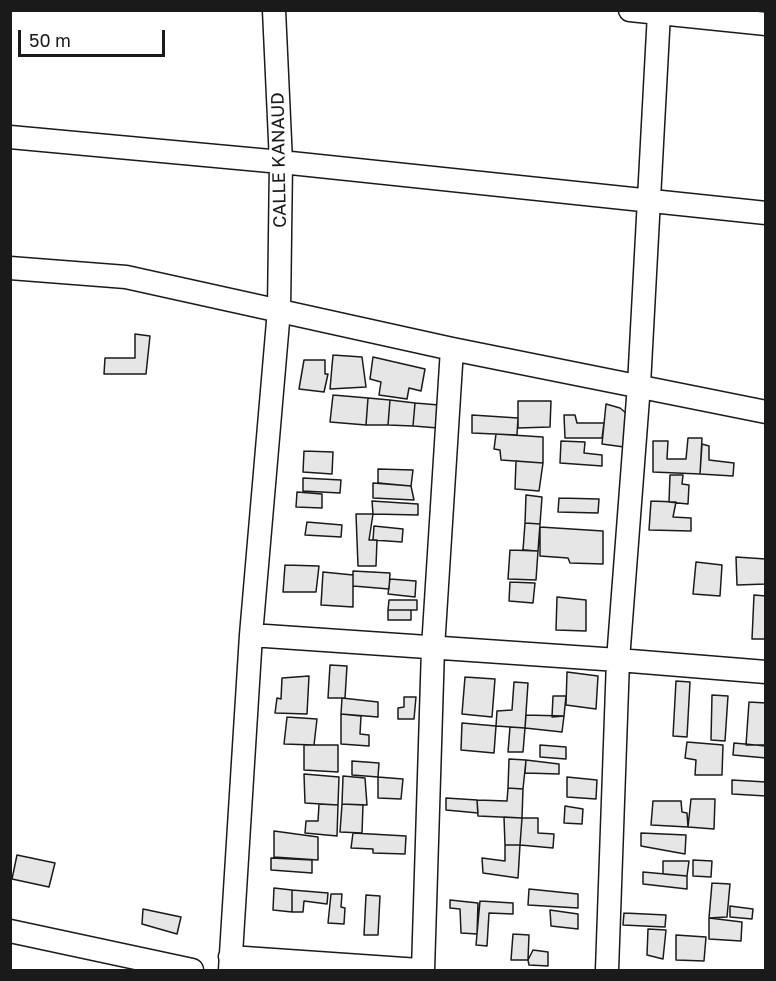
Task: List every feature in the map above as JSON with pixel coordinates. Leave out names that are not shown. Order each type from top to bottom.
[{"type":"street","name":"CALLE KANAUD","points":[[230,964],[251,635],[279,310],[281,162],[274,10]]},
{"type":"street","points":[[630,10],[765,24]]},
{"type":"street","points":[[607,970],[618,660],[639,385],[659,14]]},
{"type":"street","points":[[10,136],[765,213]]},
{"type":"street","points":[[10,268],[126,277],[452,349],[765,412]]},
{"type":"street","points":[[230,964],[421,970],[433,648],[452,349]]},
{"type":"street","points":[[251,635],[765,672]]},
{"type":"street","points":[[10,931],[192,970]]},
{"type":"building","points":[[135,334],[150,336],[146,374],[104,374],[105,358],[135,358]]},
{"type":"building","points":[[333,355],[362,357],[366,387],[330,389]]},
{"type":"building","points":[[373,357],[425,369],[421,391],[409,388],[407,399],[379,395],[381,382],[370,379]]},
{"type":"building","points":[[304,360],[325,360],[325,374],[328,374],[324,392],[299,389]]},
{"type":"building","points":[[333,395],[368,398],[366,425],[330,422]]},
{"type":"building","points":[[368,398],[390,400],[388,425],[366,425]]},
{"type":"building","points":[[390,400],[415,403],[413,426],[388,425]]},
{"type":"building","points":[[518,401],[551,401],[550,427],[518,428]]},
{"type":"building","points":[[415,403],[439,405],[438,428],[413,426]]},
{"type":"building","points":[[606,404],[620,408],[626,413],[624,447],[602,444]]},
{"type":"building","points":[[472,415],[518,418],[517,435],[472,433]]},
{"type":"building","points":[[564,415],[575,415],[577,423],[604,423],[602,438],[565,438]]},
{"type":"building","points":[[496,434],[543,437],[543,463],[501,460],[500,450],[494,449]]},
{"type":"building","points":[[688,438],[702,438],[700,474],[653,472],[653,441],[668,441],[667,459],[686,459]]},
{"type":"building","points":[[561,441],[585,442],[584,453],[602,455],[602,466],[560,463]]},
{"type":"building","points":[[702,444],[709,446],[709,460],[734,463],[733,476],[700,474]]},
{"type":"building","points":[[304,451],[333,452],[332,474],[303,472]]},
{"type":"building","points":[[516,461],[543,463],[539,491],[515,489]]},
{"type":"building","points":[[378,469],[413,470],[411,486],[378,483]]},
{"type":"building","points":[[670,475],[683,475],[682,484],[689,485],[688,504],[669,502]]},
{"type":"building","points":[[303,478],[341,480],[340,493],[303,491]]},
{"type":"building","points":[[373,483],[411,486],[414,500],[373,498]]},
{"type":"building","points":[[297,492],[322,494],[322,508],[296,507]]},
{"type":"building","points":[[526,495],[542,497],[540,524],[525,523]]},
{"type":"building","points":[[559,498],[599,499],[598,513],[558,512]]},
{"type":"building","points":[[372,501],[418,504],[418,515],[373,514]]},
{"type":"building","points":[[651,501],[676,502],[673,517],[691,518],[691,531],[649,530]]},
{"type":"building","points":[[356,514],[373,514],[369,540],[377,540],[376,566],[358,566]]},
{"type":"building","points":[[307,522],[342,525],[341,537],[305,535]]},
{"type":"building","points":[[525,523],[540,524],[538,551],[523,550]]},
{"type":"building","points":[[374,526],[403,529],[402,542],[373,540]]},
{"type":"building","points":[[540,527],[603,531],[603,564],[570,563],[568,558],[540,556]]},
{"type":"building","points":[[510,550],[538,551],[536,580],[508,579]]},
{"type":"building","points":[[736,557],[766,559],[766,584],[737,585]]},
{"type":"building","points":[[696,562],[722,565],[720,596],[693,594]]},
{"type":"building","points":[[285,565],[319,566],[316,592],[283,592]]},
{"type":"building","points":[[353,571],[390,573],[389,589],[353,586]]},
{"type":"building","points":[[323,572],[353,575],[353,607],[321,605]]},
{"type":"building","points":[[390,579],[416,581],[415,597],[388,594]]},
{"type":"building","points":[[510,582],[535,583],[533,603],[509,601]]},
{"type":"building","points":[[754,595],[766,596],[766,639],[752,639]]},
{"type":"building","points":[[557,597],[586,600],[586,631],[556,630]]},
{"type":"building","points":[[389,600],[417,600],[417,610],[388,610]]},
{"type":"building","points":[[388,610],[411,610],[411,620],[388,620]]},
{"type":"building","points":[[330,665],[347,666],[345,698],[328,698]]},
{"type":"building","points":[[567,672],[598,676],[596,709],[566,705]]},
{"type":"building","points":[[309,676],[307,714],[275,713],[277,698],[281,699],[282,678]]},
{"type":"building","points":[[465,677],[495,679],[492,717],[462,714]]},
{"type":"building","points":[[676,681],[690,682],[687,737],[673,736]]},
{"type":"building","points":[[514,682],[528,683],[525,728],[496,726],[497,711],[512,710]]},
{"type":"building","points":[[712,695],[728,696],[725,741],[711,740]]},
{"type":"building","points":[[553,696],[566,696],[564,716],[552,717]]},
{"type":"building","points":[[404,697],[416,697],[414,719],[398,719],[398,708],[404,707]]},
{"type":"building","points":[[342,698],[378,702],[378,717],[341,714]]},
{"type":"building","points":[[749,702],[766,703],[766,745],[746,745]]},
{"type":"building","points":[[341,714],[361,716],[360,734],[369,735],[369,746],[341,744]]},
{"type":"building","points":[[526,715],[564,716],[562,732],[525,728]]},
{"type":"building","points":[[287,717],[317,719],[314,745],[284,744]]},
{"type":"building","points":[[462,723],[496,726],[494,753],[461,750]]},
{"type":"building","points":[[510,727],[525,728],[523,752],[508,752]]},
{"type":"building","points":[[687,742],[723,745],[722,775],[695,775],[696,760],[685,758]]},
{"type":"building","points":[[734,743],[766,746],[766,758],[733,755]]},
{"type":"building","points":[[304,745],[338,745],[338,772],[304,770]]},
{"type":"building","points":[[540,745],[566,747],[566,759],[540,757]]},
{"type":"building","points":[[509,759],[526,760],[523,789],[508,788]]},
{"type":"building","points":[[526,760],[559,764],[559,774],[525,773]]},
{"type":"building","points":[[352,761],[379,763],[378,777],[352,775]]},
{"type":"building","points":[[304,774],[339,777],[338,805],[305,803]]},
{"type":"building","points":[[343,776],[365,778],[367,805],[342,804]]},
{"type":"building","points":[[378,777],[403,779],[401,799],[378,798]]},
{"type":"building","points":[[567,777],[597,780],[596,799],[567,797]]},
{"type":"building","points":[[732,780],[766,782],[766,796],[732,794]]},
{"type":"building","points":[[508,788],[523,789],[522,818],[478,816],[477,800],[507,801]]},
{"type":"building","points":[[446,798],[477,800],[478,813],[446,810]]},
{"type":"building","points":[[691,799],[715,799],[714,829],[688,827]]},
{"type":"building","points":[[653,801],[681,801],[682,812],[687,813],[688,827],[651,825]]},
{"type":"building","points":[[319,804],[338,805],[337,836],[305,833],[306,821],[318,821]]},
{"type":"building","points":[[342,804],[363,805],[362,833],[340,832]]},
{"type":"building","points":[[565,806],[583,809],[582,824],[564,823]]},
{"type":"building","points":[[504,817],[522,818],[520,845],[505,845]]},
{"type":"building","points":[[522,818],[538,818],[538,833],[554,834],[553,848],[520,845]]},
{"type":"building","points":[[274,831],[318,837],[318,860],[274,857]]},
{"type":"building","points":[[353,833],[406,836],[405,854],[373,853],[373,849],[351,848]]},
{"type":"building","points":[[641,833],[686,835],[685,854],[641,846]]},
{"type":"building","points":[[505,845],[520,845],[518,878],[483,873],[482,858],[505,861]]},
{"type":"building","points":[[17,855],[55,863],[49,887],[12,879]]},
{"type":"building","points":[[271,858],[312,860],[312,873],[271,870]]},
{"type":"building","points":[[693,860],[712,861],[711,877],[693,876]]},
{"type":"building","points":[[663,861],[689,861],[687,876],[663,874]]},
{"type":"building","points":[[643,872],[687,876],[687,889],[643,884]]},
{"type":"building","points":[[712,883],[730,884],[727,917],[709,918]]},
{"type":"building","points":[[274,888],[292,890],[292,912],[273,910]]},
{"type":"building","points":[[529,889],[578,894],[578,908],[528,905]]},
{"type":"building","points":[[292,890],[328,893],[327,904],[304,901],[303,912],[292,912]]},
{"type":"building","points":[[331,894],[342,894],[341,907],[345,908],[344,924],[328,923]]},
{"type":"building","points":[[366,895],[380,896],[378,935],[364,935]]},
{"type":"building","points":[[450,900],[478,903],[477,934],[461,933],[460,909],[450,908]]},
{"type":"building","points":[[480,901],[513,903],[513,914],[489,913],[487,946],[476,945]]},
{"type":"building","points":[[730,906],[753,909],[752,919],[730,917]]},
{"type":"building","points":[[143,909],[181,917],[177,934],[142,924]]},
{"type":"building","points":[[550,910],[578,914],[578,929],[551,926]]},
{"type":"building","points":[[624,913],[666,915],[665,927],[623,925]]},
{"type":"building","points":[[709,918],[742,922],[741,941],[709,939]]},
{"type":"building","points":[[648,929],[666,930],[663,959],[647,955]]},
{"type":"building","points":[[513,934],[529,935],[528,960],[511,960]]},
{"type":"building","points":[[676,935],[706,937],[704,961],[676,960]]},
{"type":"building","points":[[533,950],[548,952],[548,966],[529,965],[528,960]]}]
